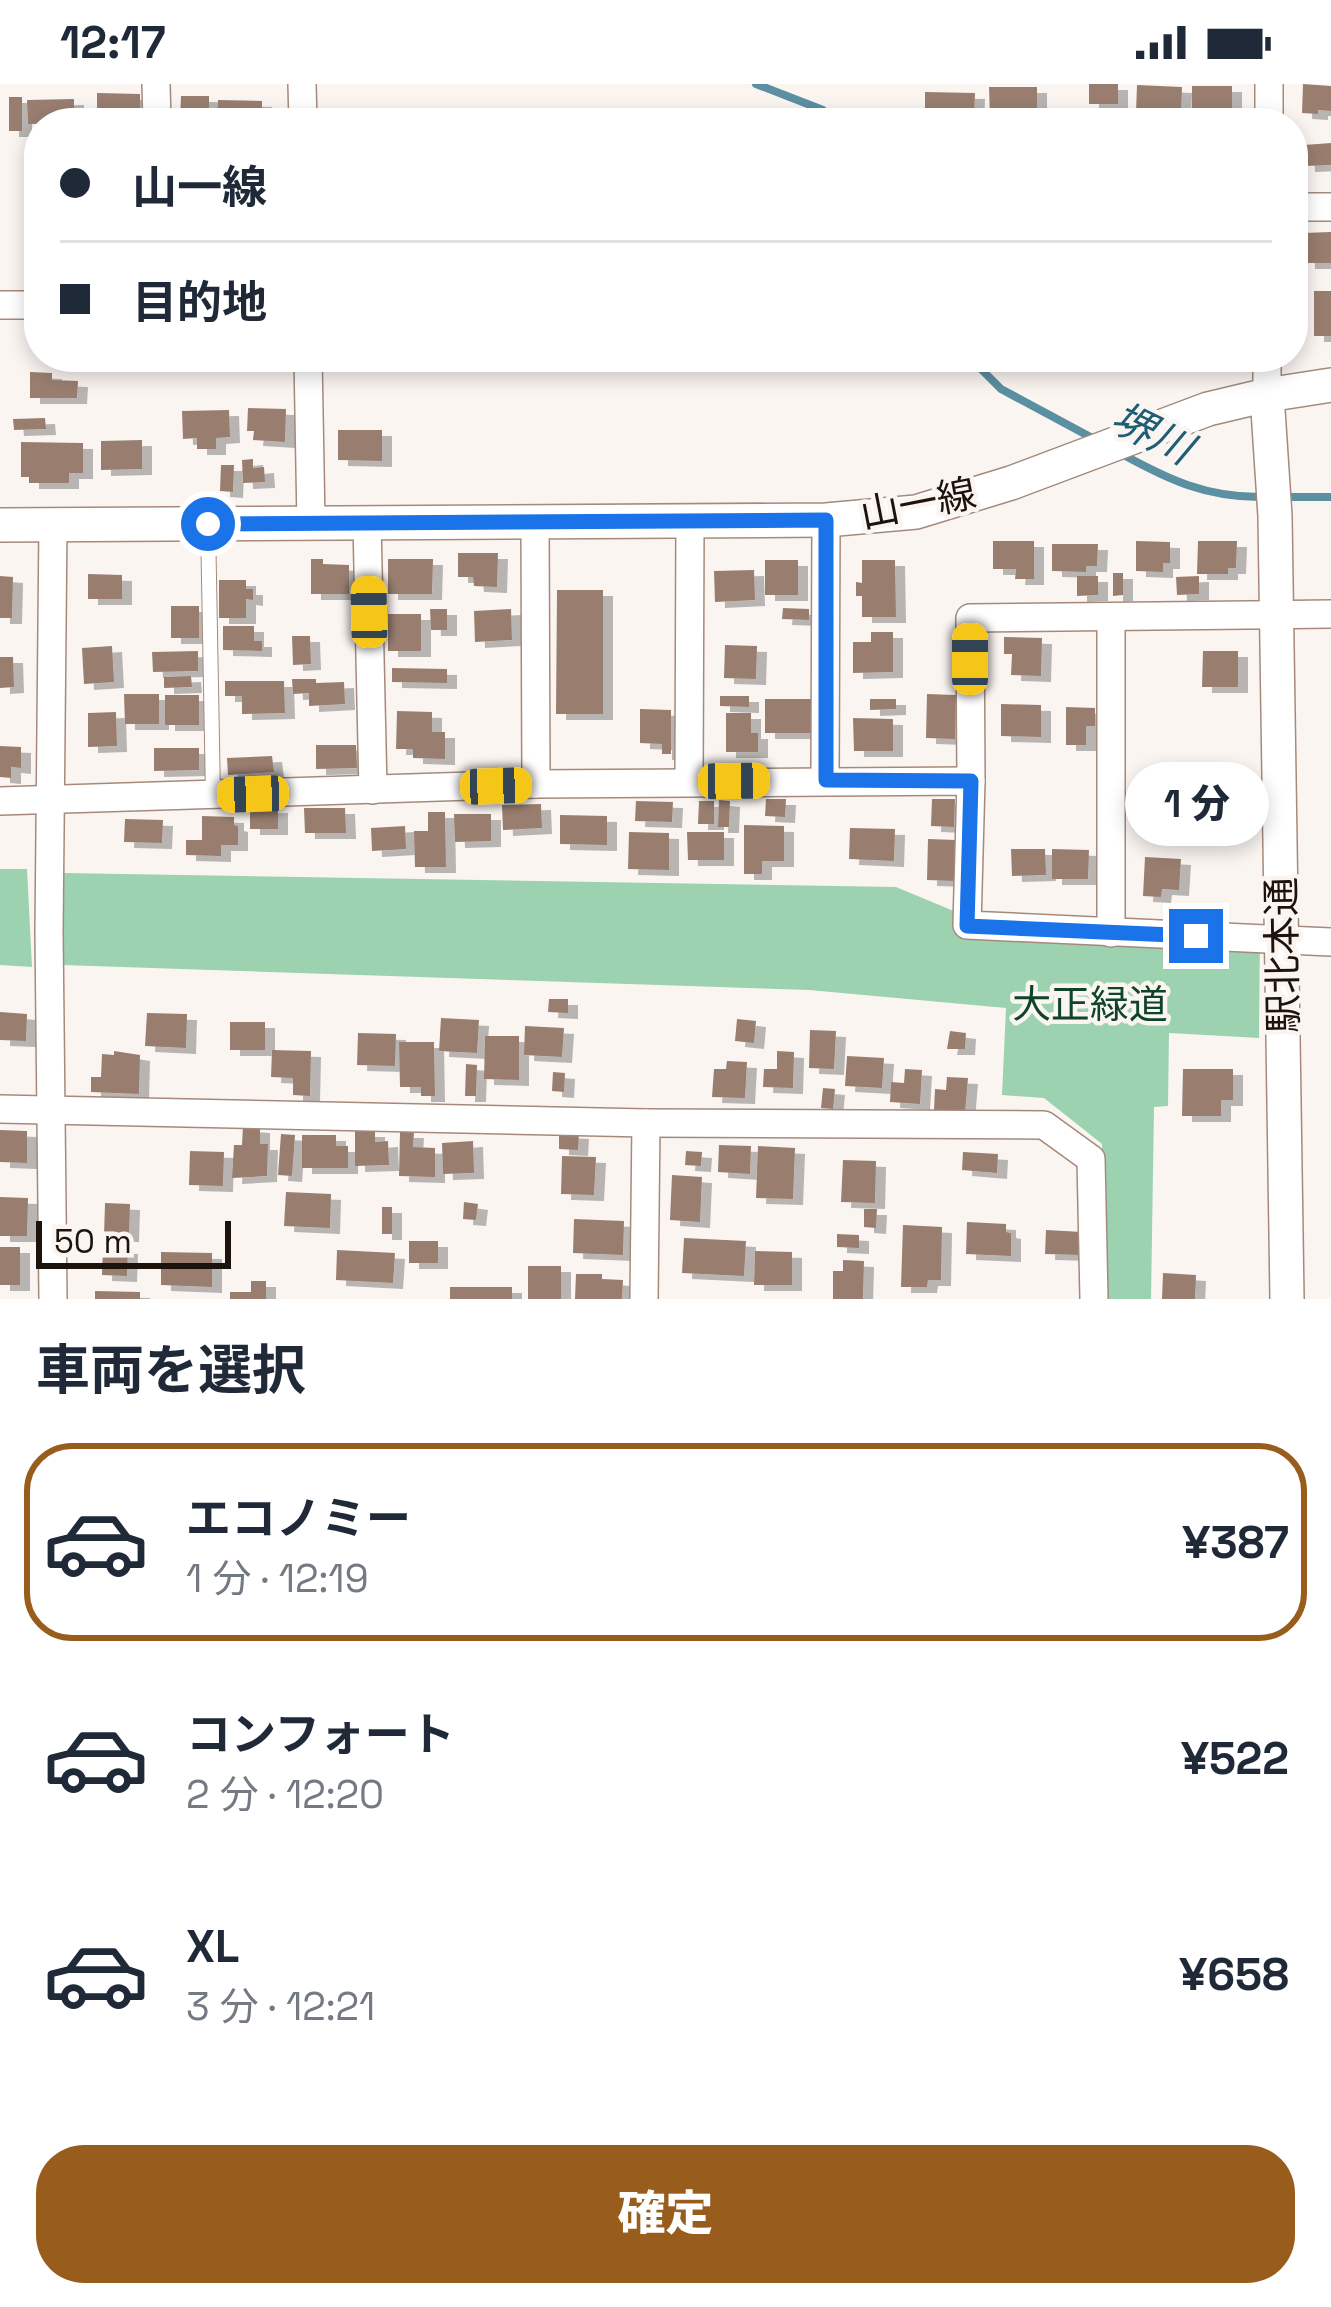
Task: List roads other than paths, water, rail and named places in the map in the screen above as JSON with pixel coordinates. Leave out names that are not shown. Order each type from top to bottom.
[{"type":"street","points":[[308,372],[311,524]]},
{"type":"street","points":[[1267,372],[1268,395]]},
{"type":"street","name":"山一線","points":[[0,525],[826,520],[916,512],[1011,483],[1208,410],[1331,386]]},
{"type":"street","name":"駅北本通","points":[[1268,395],[1276,516],[1287,1299]]},
{"type":"street","points":[[826,520],[826,780]]},
{"type":"street","points":[[689,782],[690,521]]},
{"type":"street","points":[[367,523],[373,790]]},
{"type":"street","points":[[535,523],[536,784]]},
{"type":"street","points":[[53,525],[53,1299]]},
{"type":"street","points":[[1331,614],[970,618],[967,926],[1331,942]]},
{"type":"street","points":[[1111,617],[1112,933]]},
{"type":"street","points":[[0,801],[536,784],[971,781]]},
{"type":"street","points":[[0,1109],[646,1123],[1045,1125],[1090,1160],[1094,1299]]},
{"type":"street","points":[[644,1299],[646,1123]]},
{"type":"lane","points":[[208,524],[213,795]]},
{"type":"waterway","name":"堺川","points":[[756,84],[818,108]]},
{"type":"waterway","name":"堺川","points":[[984,372],[1001,389],[1096,440]]},
{"type":"waterway","name":"堺川","points":[[1120,453],[1189,486],[1264,497]]},
{"type":"waterway","name":"堺川","points":[[1285,497],[1331,497]]},
{"type":"park label","name":"大正緑道","points":[[1090,1004]]}]
